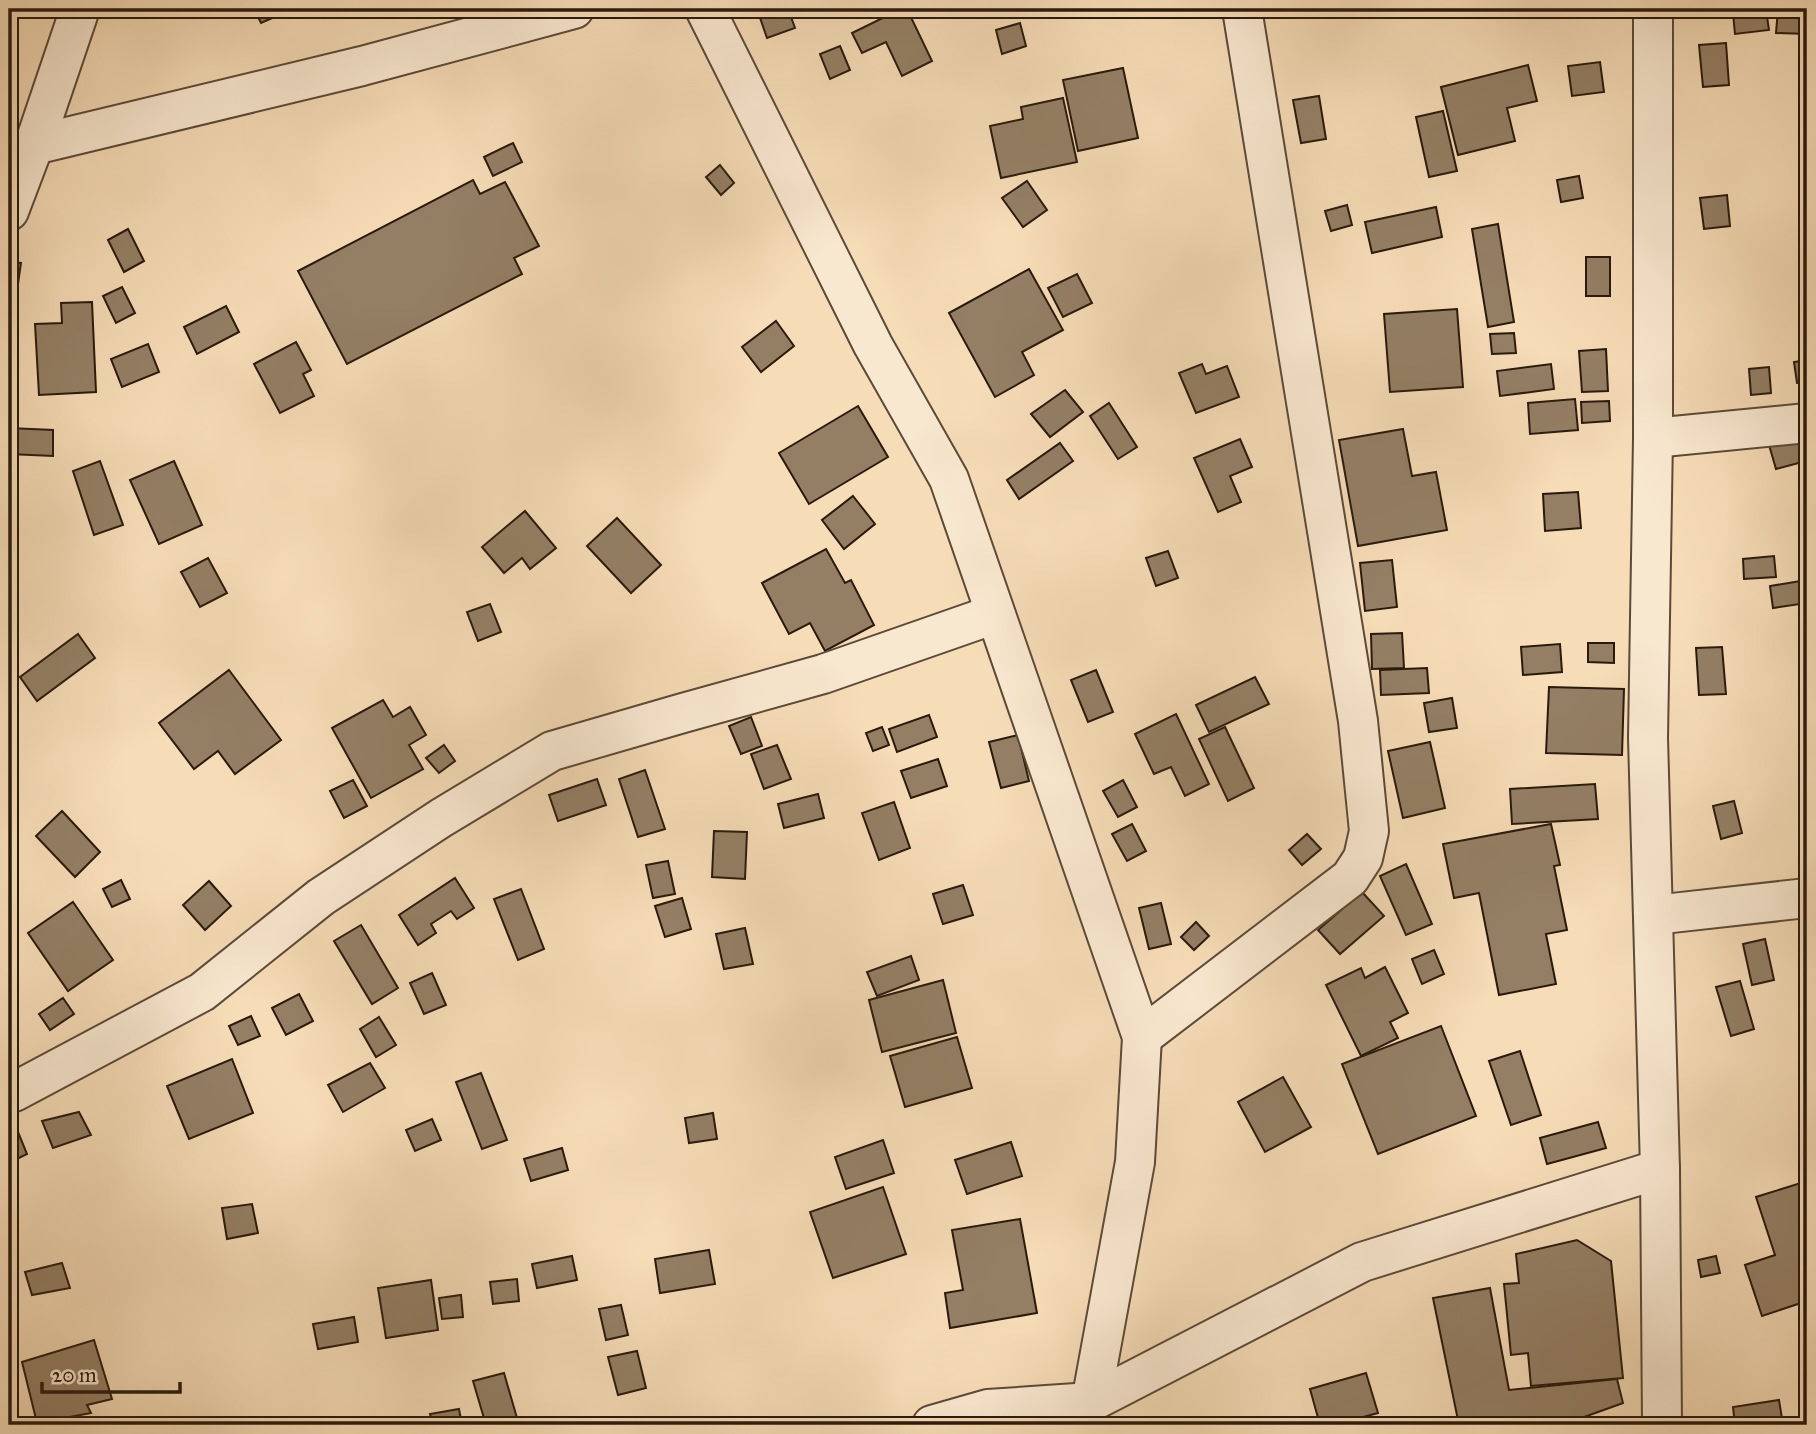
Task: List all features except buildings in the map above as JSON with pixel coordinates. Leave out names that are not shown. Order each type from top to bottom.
[{"type":"street","points":[[9,211],[21,149],[80,9]]},
{"type":"street","points":[[21,149],[362,66],[574,9]]},
{"type":"street","points":[[705,9],[873,345],[950,479],[1142,1037],[1135,1162],[1091,1402]]},
{"type":"street","points":[[1142,1037],[1350,878],[1363,858],[1369,831],[1358,720],[1242,9]]},
{"type":"street","points":[[1653,9],[1653,438],[1648,738],[1660,1169],[1662,1425]]},
{"type":"street","points":[[1653,438],[1807,423]]},
{"type":"street","points":[[9,1093],[202,992],[321,897],[441,818],[552,751],[824,674],[995,614]]},
{"type":"street","points":[[1654,915],[1807,898]]},
{"type":"street","points":[[932,1425],[988,1409],[1091,1402],[1362,1262],[1660,1169]]}]
